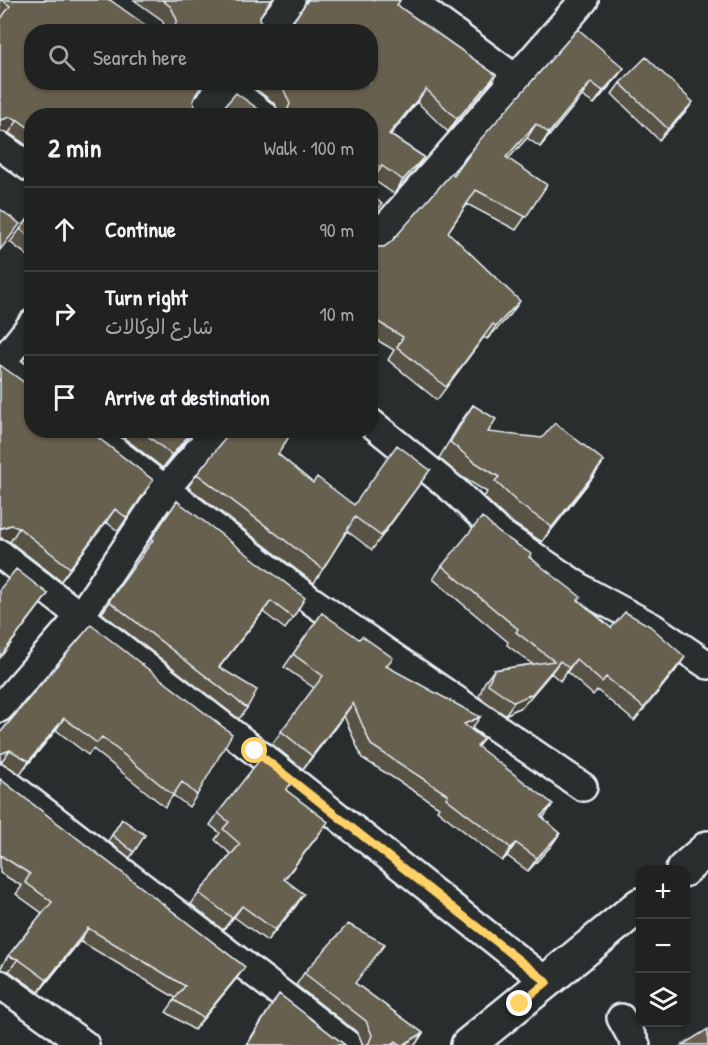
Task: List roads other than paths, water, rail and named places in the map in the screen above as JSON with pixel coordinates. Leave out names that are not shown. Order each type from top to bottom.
[{"type":"street","points":[[272,24],[291,0]]},
{"type":"street","points":[[410,0],[516,78]]},
{"type":"street","points":[[378,227],[387,208],[516,78],[584,0]]},
{"type":"street","points":[[205,108],[219,90]]},
{"type":"street","points":[[233,90],[255,108]]},
{"type":"street","points":[[0,146],[24,163]]},
{"type":"street","points":[[24,334],[1,362],[24,381]]},
{"type":"street","points":[[378,429],[456,492],[498,532],[587,592],[652,627],[708,665]]},
{"type":"street","points":[[97,438],[313,602],[583,787]]},
{"type":"street","points":[[0,708],[81,615],[164,491],[209,438]]},
{"type":"street","points":[[0,554],[81,615],[547,982]]},
{"type":"street","points":[[0,778],[348,1045]]},
{"type":"street","points":[[689,865],[708,848]]},
{"type":"street","points":[[468,1045],[636,908]]},
{"type":"street","points":[[0,984],[85,1045]]},
{"type":"street","points":[[621,1018],[636,1045]]}]
